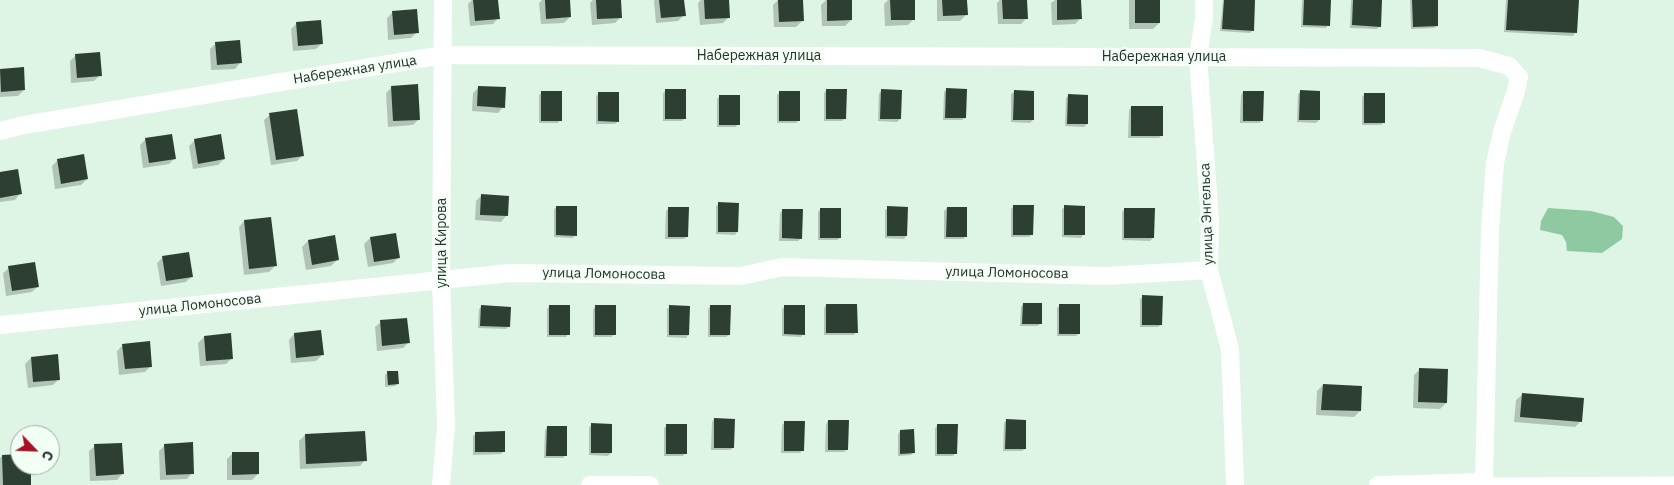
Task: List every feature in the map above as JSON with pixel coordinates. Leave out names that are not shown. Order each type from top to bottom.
[{"type":"street","name":"улица Кирова","points":[[441,485],[446,426],[441,280],[443,0]]},
{"type":"street","name":"улица Энгельса","points":[[1204,0],[1204,18],[1198,57],[1210,221],[1208,270],[1230,349],[1235,485]]},
{"type":"street","name":"Набережная улица","points":[[0,130],[443,55],[1479,58],[1509,66],[1519,77],[1495,162],[1490,230],[1484,482]]},
{"type":"street","name":"улица Ломоносова","points":[[0,326],[510,273],[741,276],[782,267],[1105,276],[1208,270]]},
{"type":"street","points":[[1378,485],[1484,482]]},
{"type":"street","points":[[590,485],[650,485]]},
{"type":"lane","points":[[1484,482],[1674,481]]},
{"type":"shaded area","points":[[1548,208],[1591,211],[1614,217],[1623,226],[1622,239],[1602,253],[1567,251],[1566,242],[1562,235],[1540,230],[1541,221]]},
{"type":"building","points":[[473,0],[498,0],[500,19],[475,21]]},
{"type":"building","points":[[545,0],[570,0],[571,17],[546,19]]},
{"type":"building","points":[[596,0],[621,0],[622,18],[597,19]]},
{"type":"building","points":[[659,0],[684,0],[686,16],[661,18]]},
{"type":"building","points":[[704,0],[729,0],[730,18],[705,19]]},
{"type":"building","points":[[778,0],[803,0],[804,21],[779,22]]},
{"type":"building","points":[[827,0],[852,0],[852,20],[827,21]]},
{"type":"building","points":[[890,0],[915,0],[915,20],[891,20]]},
{"type":"building","points":[[942,0],[967,0],[968,15],[943,16]]},
{"type":"building","points":[[1002,0],[1027,0],[1028,19],[1003,19]]},
{"type":"building","points":[[1057,0],[1081,0],[1082,19],[1057,20]]},
{"type":"building","points":[[1135,0],[1160,0],[1160,23],[1135,23]]},
{"type":"building","points":[[1224,0],[1255,0],[1254,31],[1222,29]]},
{"type":"building","points":[[1304,0],[1331,0],[1330,26],[1303,25]]},
{"type":"building","points":[[1353,0],[1382,0],[1381,27],[1352,25]]},
{"type":"building","points":[[1412,0],[1438,0],[1438,26],[1413,27]]},
{"type":"building","points":[[1508,0],[1579,0],[1577,33],[1506,30]]},
{"type":"building","points":[[417,9],[419,33],[394,35],[392,11]]},
{"type":"building","points":[[321,20],[323,44],[298,46],[296,22]]},
{"type":"building","points":[[240,40],[242,63],[217,65],[215,42]]},
{"type":"building","points":[[100,52],[102,76],[77,78],[75,54]]},
{"type":"building","points":[[24,67],[25,90],[1,92],[0,69]]},
{"type":"building","points":[[418,84],[420,120],[393,121],[391,86]]},
{"type":"building","points":[[478,86],[506,87],[505,108],[477,106]]},
{"type":"building","points":[[946,88],[967,89],[966,118],[945,118]]},
{"type":"building","points":[[665,89],[686,89],[686,119],[665,119]]},
{"type":"building","points":[[826,89],[847,89],[846,119],[826,119]]},
{"type":"building","points":[[881,89],[902,90],[901,119],[880,119]]},
{"type":"building","points":[[1014,90],[1034,91],[1034,120],[1013,120]]},
{"type":"building","points":[[1300,90],[1320,91],[1320,120],[1299,120]]},
{"type":"building","points":[[541,91],[562,91],[562,121],[541,121]]},
{"type":"building","points":[[779,91],[800,91],[800,121],[779,121]]},
{"type":"building","points":[[1243,91],[1264,91],[1263,121],[1243,121]]},
{"type":"building","points":[[598,92],[619,92],[619,122],[598,121]]},
{"type":"building","points":[[1364,93],[1385,93],[1385,123],[1364,123]]},
{"type":"building","points":[[1068,94],[1088,95],[1088,124],[1067,124]]},
{"type":"building","points":[[719,95],[740,95],[740,125],[719,125]]},
{"type":"building","points":[[1131,106],[1163,106],[1163,136],[1131,136]]},
{"type":"building","points":[[297,109],[304,156],[276,160],[269,113]]},
{"type":"building","points":[[172,134],[176,159],[149,163],[145,138]]},
{"type":"building","points":[[221,134],[225,159],[198,164],[194,139]]},
{"type":"building","points":[[84,154],[88,179],[61,184],[57,159]]},
{"type":"building","points":[[18,169],[22,194],[0,198],[0,172]]},
{"type":"building","points":[[481,194],[509,196],[508,216],[480,215]]},
{"type":"building","points":[[718,202],[739,203],[738,232],[718,232]]},
{"type":"building","points":[[1013,205],[1034,205],[1033,235],[1013,235]]},
{"type":"building","points":[[1064,205],[1085,206],[1085,235],[1064,235]]},
{"type":"building","points":[[556,206],[577,206],[577,236],[556,235]]},
{"type":"building","points":[[887,206],[908,207],[907,236],[887,236]]},
{"type":"building","points":[[668,207],[689,207],[688,237],[668,237]]},
{"type":"building","points":[[947,207],[967,207],[967,237],[946,237]]},
{"type":"building","points":[[820,208],[841,208],[841,238],[820,238]]},
{"type":"building","points":[[1124,208],[1155,208],[1154,238],[1124,238]]},
{"type":"building","points":[[782,209],[803,209],[802,239],[782,238]]},
{"type":"building","points":[[271,217],[277,266],[249,269],[244,220]]},
{"type":"building","points":[[396,233],[400,258],[374,262],[370,237]]},
{"type":"building","points":[[335,235],[339,260],[312,265],[308,240]]},
{"type":"building","points":[[189,252],[193,277],[166,281],[162,256]]},
{"type":"building","points":[[35,262],[39,287],[12,291],[8,266]]},
{"type":"building","points":[[1142,295],[1163,296],[1162,325],[1142,325]]},
{"type":"building","points":[[1023,303],[1042,303],[1042,324],[1022,324]]},
{"type":"building","points":[[826,304],[857,304],[858,333],[826,333]]},
{"type":"building","points":[[1059,304],[1080,304],[1080,334],[1059,334]]},
{"type":"building","points":[[481,305],[511,307],[510,327],[480,326]]},
{"type":"building","points":[[549,305],[570,305],[570,335],[549,335]]},
{"type":"building","points":[[595,305],[616,305],[616,335],[595,335]]},
{"type":"building","points":[[669,305],[690,306],[689,335],[669,335]]},
{"type":"building","points":[[710,305],[731,305],[730,335],[710,335]]},
{"type":"building","points":[[784,305],[805,305],[805,335],[784,334]]},
{"type":"building","points":[[407,318],[410,343],[382,346],[380,320]]},
{"type":"building","points":[[321,330],[324,355],[296,358],[294,333]]},
{"type":"building","points":[[231,333],[233,359],[206,361],[204,336]]},
{"type":"building","points":[[150,341],[152,367],[125,369],[122,344]]},
{"type":"building","points":[[58,354],[60,380],[33,382],[31,357]]},
{"type":"building","points":[[1419,368],[1448,369],[1447,403],[1418,402]]},
{"type":"building","points":[[387,371],[398,371],[399,384],[388,385]]},
{"type":"building","points":[[1323,384],[1362,386],[1361,411],[1321,410]]},
{"type":"building","points":[[1522,393],[1584,398],[1582,422],[1520,417]]},
{"type":"building","points":[[714,418],[735,419],[734,448],[714,448]]},
{"type":"building","points":[[1006,419],[1026,420],[1026,449],[1005,449]]},
{"type":"building","points":[[828,420],[849,420],[848,450],[828,450]]},
{"type":"building","points":[[784,421],[805,421],[804,451],[784,451]]},
{"type":"building","points":[[591,423],[612,424],[612,453],[591,453]]},
{"type":"building","points":[[666,424],[687,424],[687,454],[666,454]]},
{"type":"building","points":[[937,424],[958,424],[957,454],[937,454]]},
{"type":"building","points":[[547,426],[567,426],[567,456],[546,456]]},
{"type":"building","points":[[914,429],[915,453],[900,454],[900,430]]},
{"type":"building","points":[[365,431],[367,461],[306,464],[305,434]]},
{"type":"building","points":[[505,431],[505,452],[475,452],[475,432]]},
{"type":"building","points":[[193,442],[194,474],[166,475],[164,444]]},
{"type":"building","points":[[122,443],[124,474],[96,476],[94,444]]},
{"type":"building","points":[[232,452],[259,452],[259,474],[232,475]]},
{"type":"building","points":[[2,455],[10,455],[10,475],[31,475],[31,485],[3,485]]}]
